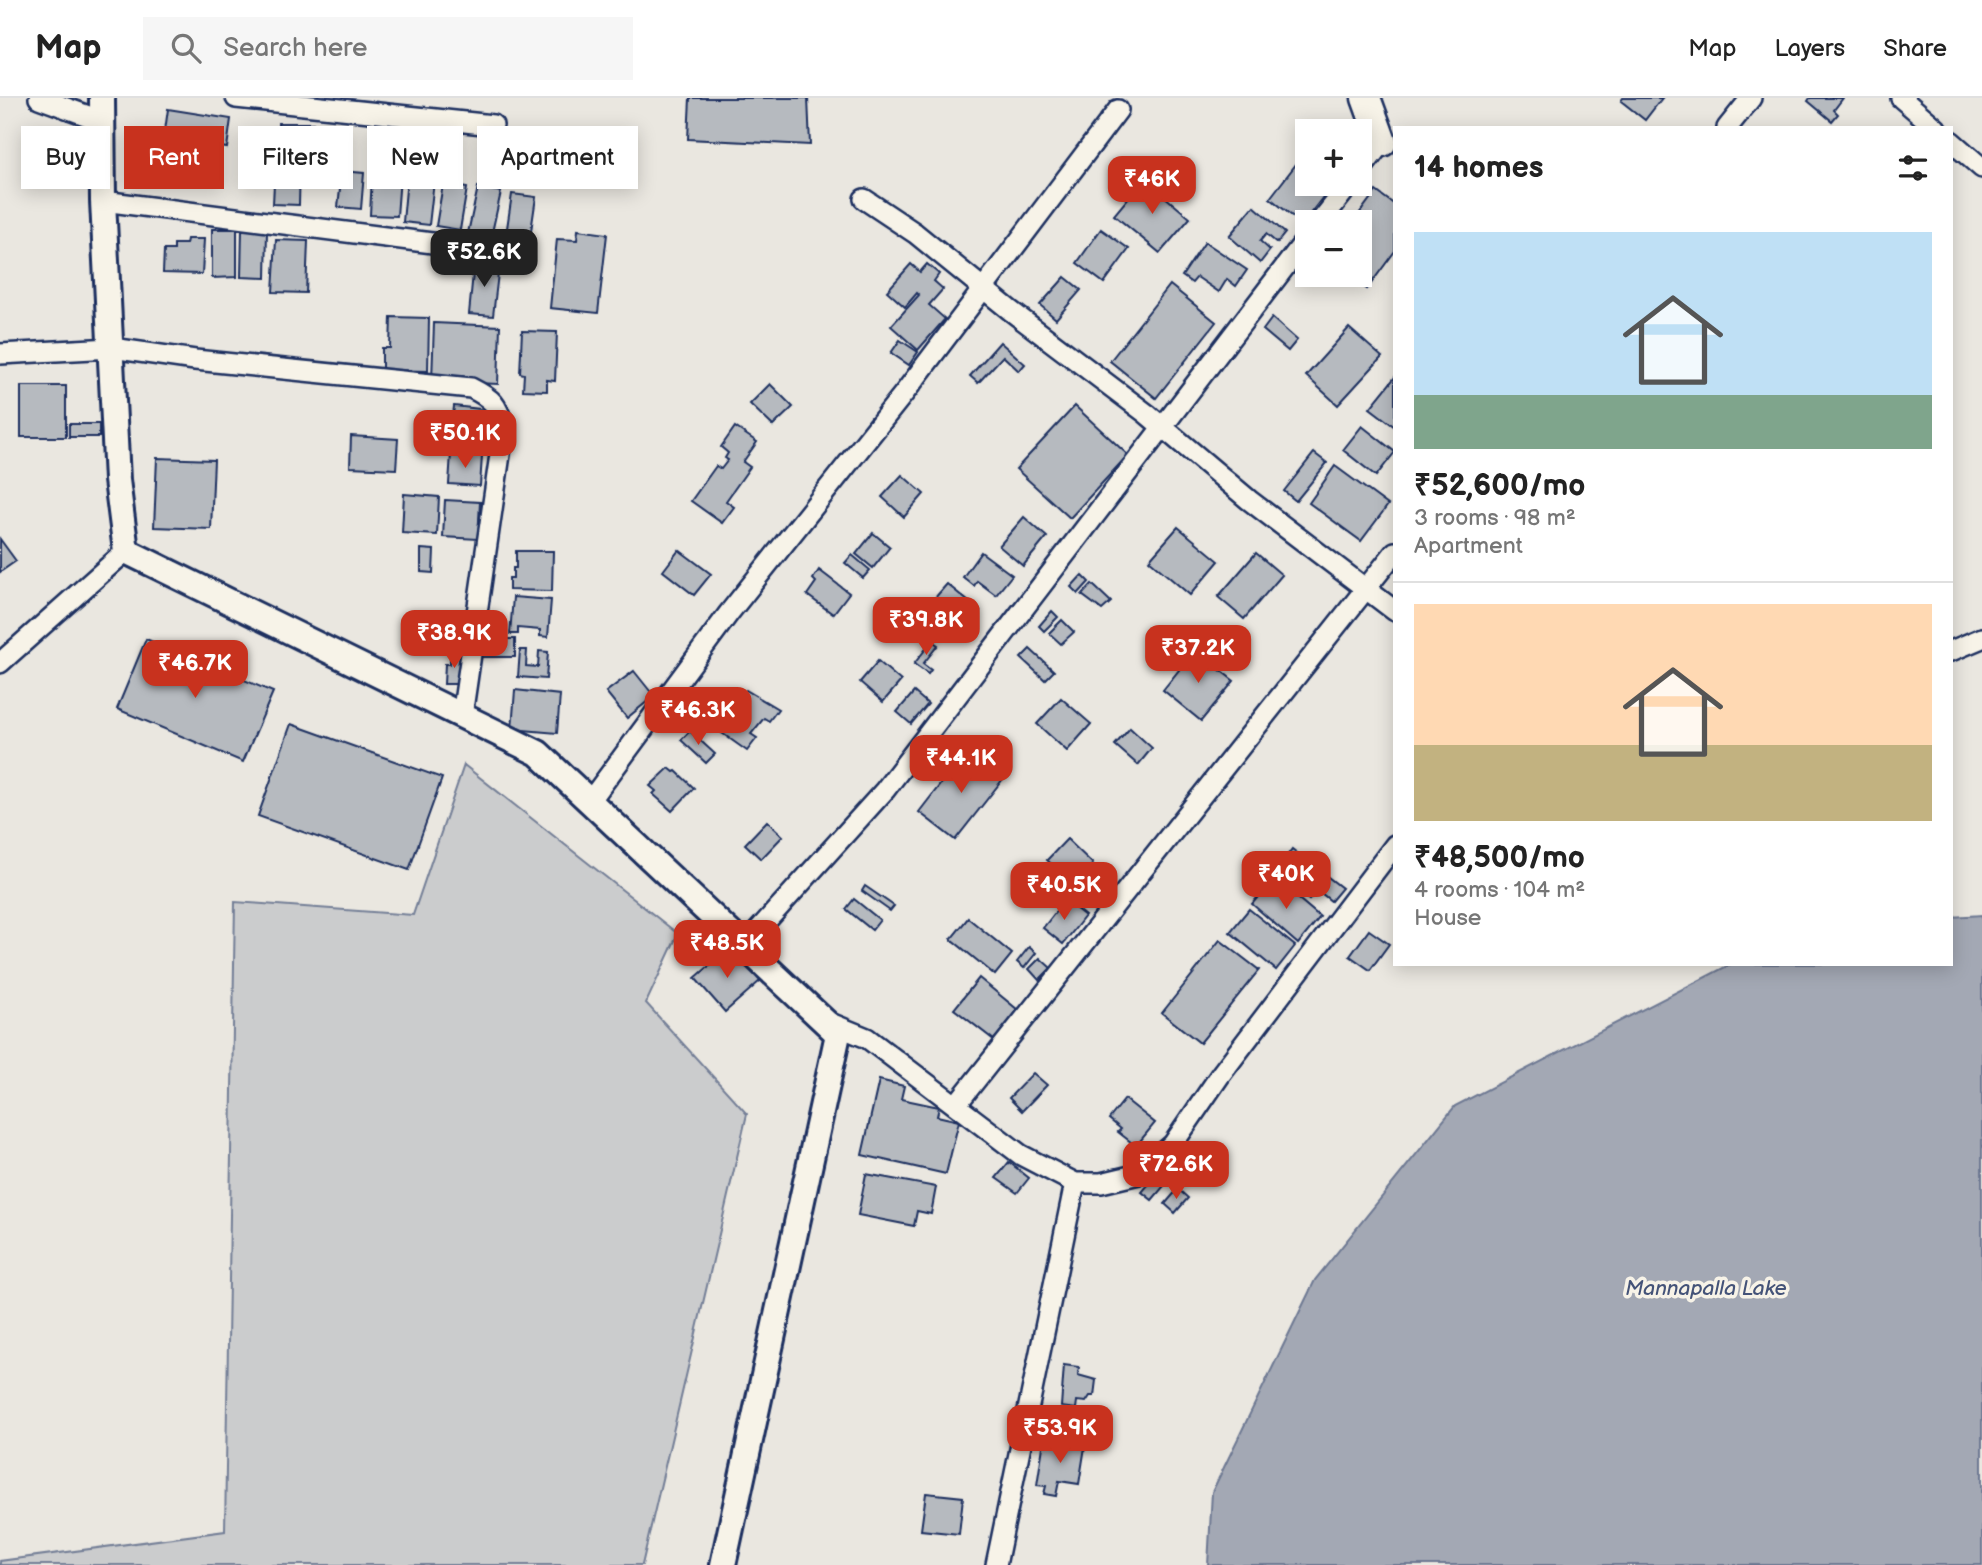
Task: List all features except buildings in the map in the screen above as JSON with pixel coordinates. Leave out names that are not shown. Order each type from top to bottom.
[{"type":"main road","points":[[1366,98],[1382,142]]},
{"type":"main road","points":[[1382,142],[1384,98]]},
{"type":"street","points":[[39,98],[102,110],[103,201],[117,480],[126,551]]},
{"type":"street","points":[[236,98],[494,125]]},
{"type":"street","points":[[1729,126],[1751,98]]},
{"type":"street","points":[[1901,98],[1934,126]]},
{"type":"street","points":[[590,802],[729,613],[905,392],[1118,110]]},
{"type":"street","points":[[1372,155],[1382,142]]},
{"type":"street","points":[[1953,143],[1982,168]]},
{"type":"street","points":[[1329,210],[1341,196]]},
{"type":"street","points":[[864,199],[915,233],[1161,426],[1249,500],[1393,609]]},
{"type":"street","points":[[103,201],[503,252]]},
{"type":"street","points":[[744,946],[885,790],[1295,253]]},
{"type":"street","points":[[0,354],[112,348],[195,360],[471,388],[489,397],[499,409],[504,427],[462,716]]},
{"type":"street","points":[[0,663],[126,551]]},
{"type":"street","points":[[126,551],[538,753],[838,1034],[723,1565]]},
{"type":"street","points":[[956,1105],[1393,554]]},
{"type":"street","points":[[1953,650],[1982,638]]},
{"type":"street","points":[[823,1020],[867,1038],[1021,1155],[1075,1183],[1101,1183],[1139,1174],[1173,1144],[1221,1074],[1393,848]]},
{"type":"street","points":[[996,1565],[1075,1183]]},
{"type":"shaded area","points":[[464,765],[678,934],[646,1003],[747,1114],[642,1565],[0,1565],[0,1561],[225,1531],[235,902],[413,915]]},
{"type":"water","name":"Mannapalla Lake","points":[[1982,915],[1982,1565],[1208,1565],[1212,1492],[1315,1280],[1455,1106],[1727,966],[1953,966],[1953,917]]}]
